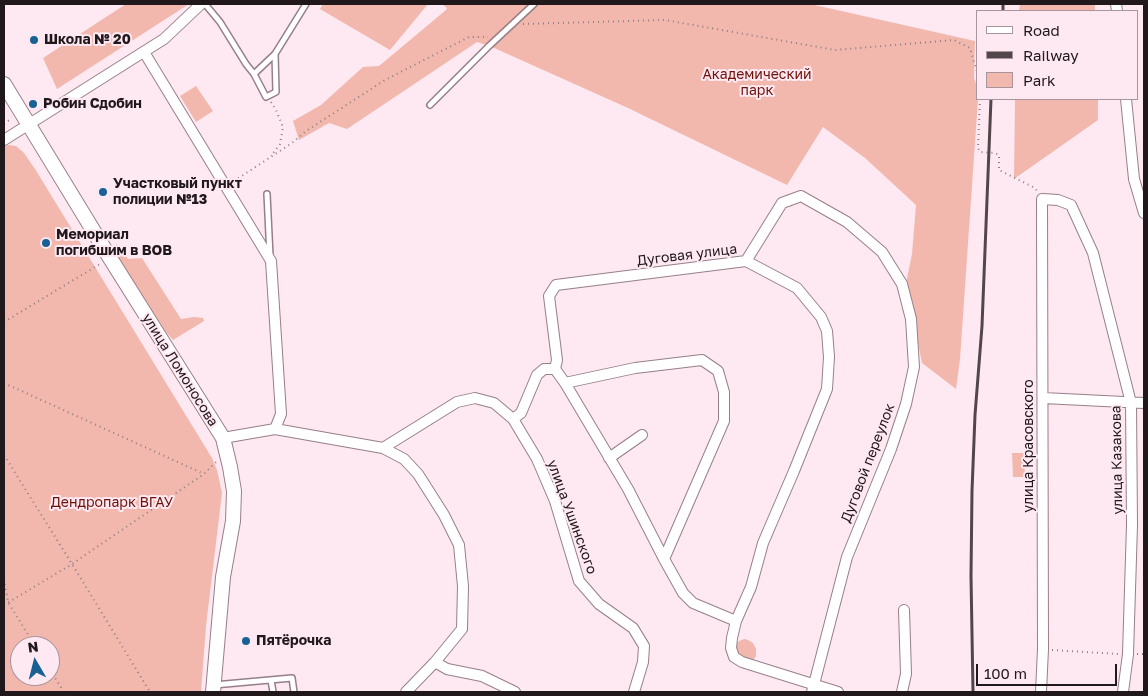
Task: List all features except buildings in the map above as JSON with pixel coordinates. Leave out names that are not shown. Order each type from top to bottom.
[{"type":"main road","name":"улица Ломоносова","points":[[4,84],[224,445],[234,491],[214,688]]},
{"type":"street","points":[[4,140],[164,40],[203,4]]},
{"type":"street","points":[[144,52],[271,261],[281,414],[275,429]]},
{"type":"street","points":[[1126,100],[1134,179],[1144,213]]},
{"type":"street","name":"Дуговой переулок","points":[[746,261],[782,203],[800,196],[847,222],[882,252],[902,284],[911,318],[914,366],[906,404],[891,449],[847,557],[813,688]]},
{"type":"street","name":"улица Красовского","points":[[1041,692],[1043,649],[1042,199]]},
{"type":"street","name":"улица Казакова","points":[[1042,199],[1058,200],[1071,205],[1093,254],[1131,403],[1132,526],[1128,654],[1123,692]]},
{"type":"street","name":"Дуговая улица","points":[[555,369],[556,360],[549,296],[556,285],[746,261],[797,288],[821,318],[827,331],[827,389],[763,543],[750,587],[736,621],[732,648],[734,657],[742,662],[813,688],[838,692]]},
{"type":"street","points":[[565,383],[635,368],[702,360],[718,371],[724,392],[724,422],[664,559]]},
{"type":"street","points":[[513,419],[521,413],[538,375],[544,370],[555,369],[628,490],[683,593],[693,603],[736,621]]},
{"type":"street","name":"улица Ушинского","points":[[383,448],[457,402],[475,398],[494,403],[513,419],[538,459],[555,501],[579,580],[599,604],[633,628],[644,646],[643,662],[634,692]]},
{"type":"street","points":[[1043,398],[1144,403]]},
{"type":"street","points":[[224,445],[275,429],[383,448],[404,459],[418,474],[444,515],[459,545],[463,586],[462,629],[435,662],[406,692]]},
{"type":"street","points":[[609,458],[642,435]]},
{"type":"street","points":[[902,692],[906,674],[904,610]]},
{"type":"street","points":[[435,662],[447,669],[482,676],[515,692]]},
{"type":"lane","points":[[203,4],[220,22],[254,74],[266,97],[276,92],[275,54]]},
{"type":"lane","points":[[254,74],[275,54],[306,4]]},
{"type":"lane","points":[[430,105],[534,4]]},
{"type":"lane","points":[[267,194],[271,261]]},
{"type":"lane","points":[[214,688],[292,678],[294,692]]},
{"type":"lane","points":[[271,680],[273,692]]},
{"type":"path","points":[[512,25],[664,20],[835,50],[954,40],[970,48],[976,69]]},
{"type":"path","points":[[226,187],[292,143],[306,131],[384,80],[469,36],[498,38]]},
{"type":"path","points":[[266,97],[276,110],[283,127],[280,144],[270,158]]},
{"type":"path","points":[[980,100],[978,148],[980,152],[995,152],[999,155],[999,170],[1035,188],[1042,199]]},
{"type":"path","points":[[4,322],[110,258]]},
{"type":"path","points":[[4,383],[204,474]]},
{"type":"path","points":[[4,605],[72,564],[204,474],[224,445]]},
{"type":"path","points":[[4,455],[150,692]]},
{"type":"path","points":[[4,579],[8,602],[29,636]]},
{"type":"path","points":[[1043,649],[1144,654]]},
{"type":"green space","points":[[126,4],[189,4],[57,89],[43,58]]},
{"type":"green space","points":[[323,4],[428,4],[390,50],[320,9]]},
{"type":"green space","name":"Академический парк","points":[[442,4],[810,4],[975,41],[974,78],[976,83],[976,100],[978,100],[960,359],[956,389],[922,363],[906,283],[912,254],[916,205],[865,158],[823,127],[787,185],[628,108],[477,42],[347,129],[329,123],[299,140],[293,121],[321,105],[363,67],[379,66],[447,8]]},
{"type":"green space","points":[[1020,4],[1095,4],[1095,10],[1019,10]]},
{"type":"green space","points":[[196,86],[213,111],[196,122],[180,96]]},
{"type":"green space","points":[[1015,100],[1098,100],[1098,120],[1014,179]]},
{"type":"green space","name":"Дендропарк ВГАУ","points":[[9,145],[16,146],[24,153],[35,169],[212,458],[217,470],[222,493],[206,626],[201,692],[4,692],[4,146]]},
{"type":"green space","points":[[117,244],[128,259],[142,258],[181,319],[194,317],[203,318],[204,321],[173,340],[123,266],[113,246]]},
{"type":"green space","points":[[1012,453],[1024,453],[1025,477],[1013,477]]},
{"type":"green space","points":[[745,639],[753,643],[756,649],[756,656],[751,663],[742,666],[734,645]]},
{"type":"railway","points":[[1003,4],[1003,10]]},
{"type":"railway","points":[[973,692],[972,491],[975,415],[982,326],[991,100]]},
{"type":"place","name":"Школа № 20","points":[[34,40]]},
{"type":"place","name":"Робин Сдобин","points":[[33,104]]},
{"type":"place","name":"Участковый пункт полиции №13","points":[[103,192]]},
{"type":"place","name":"Мемориал погибшим в ВОВ","points":[[46,243]]},
{"type":"place","name":"Пятёрочка","points":[[246,641]]}]
